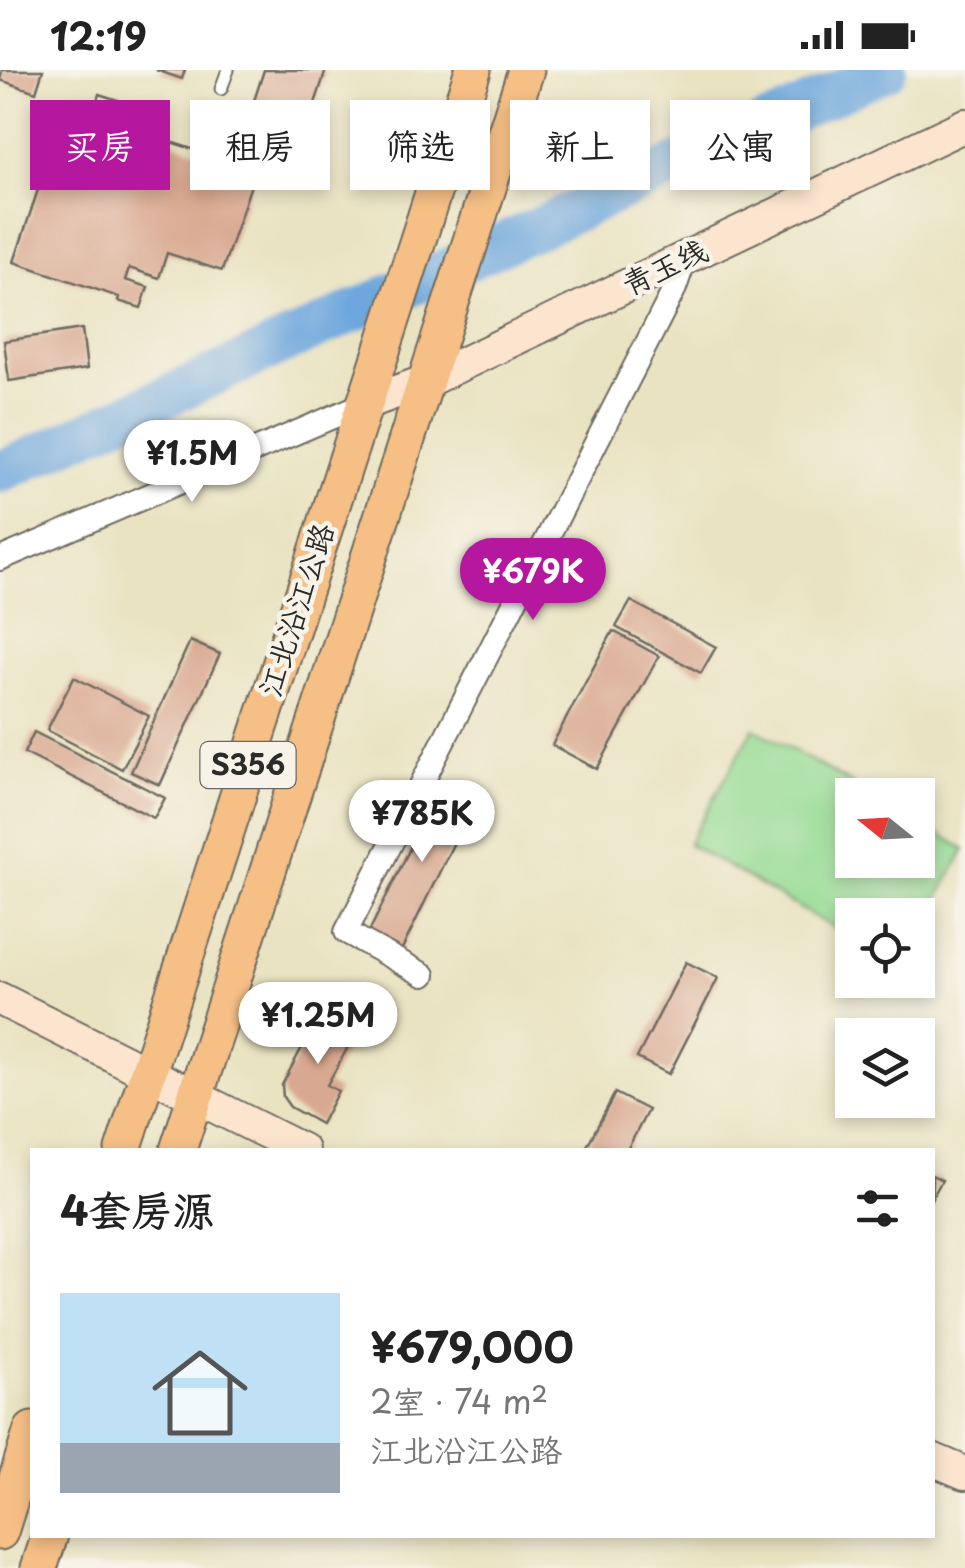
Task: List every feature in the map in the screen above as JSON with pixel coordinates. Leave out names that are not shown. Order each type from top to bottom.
[{"type":"main road","name":"江北沿江公路","points":[[124,1148],[473,70]]},
{"type":"main road","name":"江北沿江公路","points":[[179,1148],[526,70]]},
{"type":"main road","name":"青玉线","points":[[367,392],[685,259],[965,126]]},
{"type":"main road","points":[[0,999],[298,1148]]},
{"type":"main road","points":[[0,1532],[30,1436]]},
{"type":"main road","points":[[935,1460],[965,1473]]},
{"type":"main road","points":[[39,1568],[49,1538]]},
{"type":"street","points":[[424,975],[346,932],[675,288],[685,259]]},
{"type":"street","points":[[0,559],[367,392]]},
{"type":"lane","points":[[221,89],[228,70]]},
{"type":"green space","points":[[754,728],[841,778],[835,778],[835,878],[935,878],[935,832],[965,849],[935,903],[935,898],[835,898],[835,928],[688,844]]},
{"type":"building","points":[[2,70],[43,70],[36,92],[0,80]]},
{"type":"building","points":[[156,70],[185,70],[182,79]]},
{"type":"building","points":[[264,70],[326,70],[316,100],[254,100]]},
{"type":"building","points":[[171,142],[190,148],[190,190],[249,190],[222,271],[167,253],[159,278],[129,268],[125,280],[148,287],[141,308],[14,262],[38,190],[170,190]]},
{"type":"building","points":[[82,329],[87,369],[9,381],[4,341]]},
{"type":"building","points":[[631,601],[716,647],[701,673],[616,627]]},
{"type":"building","points":[[613,631],[659,656],[597,769],[552,745]]},
{"type":"building","points":[[190,641],[220,654],[160,785],[131,772]]},
{"type":"building","points":[[74,677],[149,716],[122,769],[47,730]]},
{"type":"building","points":[[34,732],[165,798],[154,818],[24,753]]},
{"type":"building","points":[[443,781],[476,797],[402,949],[369,932]]},
{"type":"building","points":[[686,962],[718,978],[669,1074],[637,1058]]},
{"type":"building","points":[[322,1010],[358,1029],[327,1085],[338,1091],[321,1124],[290,1107],[283,1097],[282,1085]]},
{"type":"building","points":[[615,1093],[648,1110],[628,1148],[586,1148]]},
{"type":"waterway","points":[[0,472],[886,70]]}]
